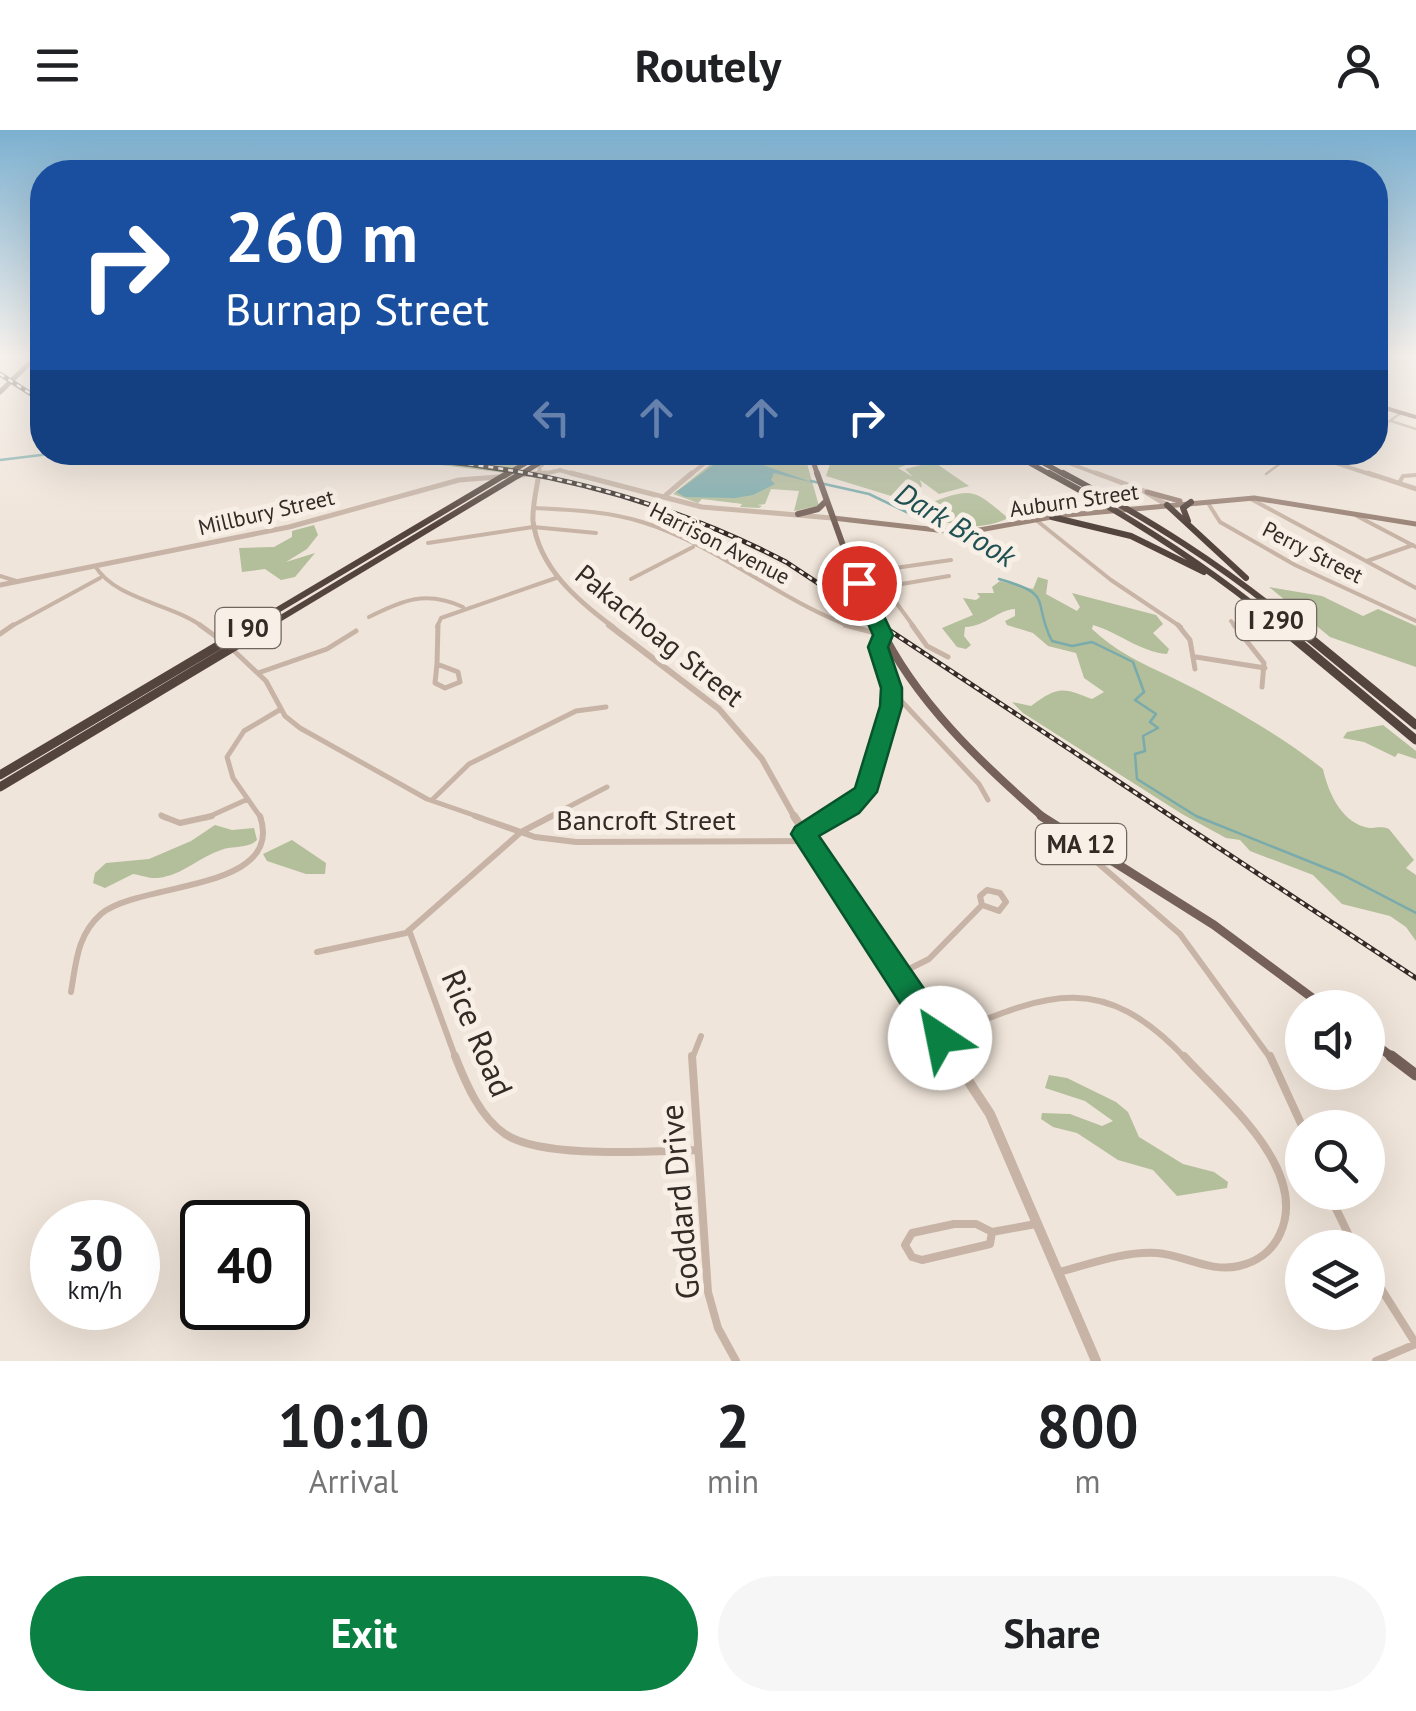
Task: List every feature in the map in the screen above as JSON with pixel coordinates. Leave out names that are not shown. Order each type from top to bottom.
[{"type":"highway","name":"I 90","points":[[0,775],[529,465]]},
{"type":"highway","name":"I 290","points":[[1034,465],[1126,515],[1228,582],[1416,740]]},
{"type":"highway","name":"I 290","points":[[1048,465],[1138,514],[1230,572],[1416,724]]},
{"type":"highway","name":"I 90","points":[[0,786],[500,482]]},
{"type":"highway","points":[[1191,502],[1184,506],[1183,513],[1196,531]]},
{"type":"highway","points":[[1165,505],[1294,622]]},
{"type":"highway","points":[[1088,513],[1125,536]]},
{"type":"highway","points":[[1052,517],[1088,522],[1203,571],[1300,640]]},
{"type":"main road","points":[[1396,411],[1416,417]]},
{"type":"main road","name":"MA 12","points":[[815,465],[849,562],[902,671],[960,740],[1000,782],[1060,830],[1214,925],[1302,990]]},
{"type":"main road","points":[[1147,492],[1191,502]]},
{"type":"main road","name":"Auburn Street","points":[[832,518],[930,532],[975,532],[1052,517],[1249,498],[1415,524]]},
{"type":"main road","points":[[798,514],[818,510],[826,501]]},
{"type":"main road","points":[[1385,1051],[1416,1075]]},
{"type":"street","points":[[1388,422],[1401,413]]},
{"type":"street","points":[[1391,420],[1416,428]]},
{"type":"street","name":"Pakachoag Street","points":[[540,465],[534,527],[542,556],[556,578],[588,609],[729,719],[762,759],[806,837],[990,1114],[1096,1361]]},
{"type":"street","name":"Auburn Street","points":[[543,465],[716,509],[832,518]]},
{"type":"street","points":[[664,496],[702,465]]},
{"type":"street","points":[[1069,465],[1147,492],[1165,505]]},
{"type":"street","points":[[1266,474],[1280,465]]},
{"type":"street","points":[[1341,465],[1416,489]]},
{"type":"street","points":[[538,473],[560,470]]},
{"type":"street","name":"Millbury Street","points":[[0,585],[296,525],[460,480],[490,476],[522,478],[538,473]]},
{"type":"street","points":[[1399,484],[1403,476],[1416,475]]},
{"type":"street","points":[[522,478],[536,484]]},
{"type":"street","points":[[1124,484],[1165,505]]},
{"type":"street","points":[[1249,498],[1416,588]]},
{"type":"street","name":"Perry Street","points":[[1206,501],[1222,523],[1295,565],[1416,621]]},
{"type":"street","name":"Harrison Avenue","points":[[534,508],[632,519],[802,604],[882,633]]},
{"type":"street","points":[[1350,512],[1415,546]]},
{"type":"street","points":[[1036,520],[1120,587],[1166,612],[1189,640],[1196,657],[1195,669]]},
{"type":"street","points":[[428,543],[534,527],[596,533]]},
{"type":"street","points":[[631,580],[692,546]]},
{"type":"street","points":[[1366,561],[1415,546]]},
{"type":"street","points":[[874,571],[950,560]]},
{"type":"street","points":[[849,562],[866,562],[927,646],[948,656]]},
{"type":"street","points":[[0,634],[32,612],[100,578],[95,566]]},
{"type":"street","points":[[0,576],[17,582]]},
{"type":"street","points":[[884,588],[949,576]]},
{"type":"street","name":"Bancroft Street","points":[[100,578],[188,616],[212,632],[258,673],[281,709],[303,730],[432,801],[520,832],[565,841],[806,837]]},
{"type":"street","points":[[438,664],[458,672],[460,682],[449,688],[437,686],[437,624],[446,615],[556,578]]},
{"type":"street","points":[[370,617],[423,594],[442,596],[463,608]]},
{"type":"street","points":[[1231,622],[1266,668],[1262,687]]},
{"type":"street","points":[[258,673],[326,649],[356,631]]},
{"type":"street","points":[[806,837],[868,789],[891,706],[891,690],[878,647],[882,633]]},
{"type":"street","points":[[1196,657],[1266,668]]},
{"type":"street","points":[[891,690],[979,784],[988,800]]},
{"type":"street","points":[[432,801],[468,764],[576,711],[606,707]]},
{"type":"street","points":[[72,992],[81,941],[105,910],[140,893],[204,882],[250,860],[264,832],[248,799],[228,772],[229,750],[244,732],[281,709]]},
{"type":"street","points":[[317,952],[409,930],[520,832],[607,787]]},
{"type":"street","points":[[161,815],[170,822],[188,823],[248,799]]},
{"type":"street","points":[[1060,830],[1078,850],[1159,913],[1186,941],[1266,1048],[1295,1110]]},
{"type":"street","points":[[989,890],[1000,893],[1006,902],[1003,910],[995,912],[982,905],[980,894],[989,890]]},
{"type":"street","points":[[898,975],[930,958],[961,918],[982,905]]},
{"type":"street","name":"Rice Road","points":[[409,930],[468,1089],[481,1112],[503,1133],[546,1146],[698,1150]]},
{"type":"street","points":[[940,1038],[1053,996],[1080,997],[1123,1011],[1152,1027],[1178,1050],[1255,1134],[1281,1176],[1287,1202],[1285,1224],[1276,1243],[1250,1264],[1219,1268],[1150,1254],[1059,1272]]},
{"type":"street","name":"Goddard Drive","points":[[702,1036],[692,1057],[708,1292],[718,1328],[736,1361]]},
{"type":"street","points":[[972,1223],[983,1224],[992,1232],[990,1244],[922,1260],[910,1255],[905,1244],[912,1233],[972,1223]]},
{"type":"street","points":[[992,1232],[1039,1224]]},
{"type":"street","points":[[1376,1361],[1416,1344],[1385,1295]]},
{"type":"green space","points":[[441,465],[523,465],[515,474]]},
{"type":"green space","points":[[710,465],[807,465],[819,506],[794,511],[799,491],[771,489],[765,504],[757,505],[762,506],[759,508],[702,499],[698,503],[673,494]]},
{"type":"green space","points":[[830,465],[906,465],[898,468],[913,477],[905,469],[938,465],[969,486],[939,494],[920,480],[922,486],[914,495],[930,503],[972,494],[1008,518],[987,525],[951,524],[923,506],[914,509],[901,499],[826,476]]},
{"type":"green space","points":[[314,525],[318,535],[307,549],[286,562],[315,553],[295,577],[281,580],[265,569],[242,572],[239,548],[274,547],[292,537],[292,531]]},
{"type":"green space","points":[[1038,577],[1048,580],[1046,594],[1077,611],[1080,607],[1072,593],[1156,615],[1163,624],[1153,633],[1169,649],[1167,654],[1148,650],[1093,625],[1092,629],[1129,656],[1288,743],[1323,769],[1331,794],[1348,818],[1365,827],[1389,829],[1414,860],[1406,868],[1416,875],[1416,941],[1406,927],[1390,916],[1342,904],[1313,875],[1250,851],[1240,840],[1226,838],[1182,814],[1023,713],[1012,702],[1031,706],[1060,690],[1092,699],[1104,692],[1084,678],[1076,653],[1048,646],[1033,633],[1007,625],[1005,621],[1015,616],[1015,609],[965,627],[964,636],[971,645],[966,649],[957,647],[942,628],[973,615],[963,598],[976,600],[980,597],[977,593],[994,593],[992,587],[1000,581],[1033,589]]},
{"type":"green space","points":[[1269,587],[1322,596],[1363,616],[1378,609],[1416,626],[1416,667],[1330,637]]},
{"type":"green space","points":[[1383,725],[1416,751],[1416,759],[1398,753],[1395,757],[1364,742],[1343,738],[1347,732]]},
{"type":"green space","points":[[215,825],[232,830],[254,828],[257,840],[213,853],[164,877],[133,874],[105,888],[93,883],[95,873],[106,863],[149,859],[191,841]]},
{"type":"green space","points":[[292,840],[326,863],[325,874],[306,874],[267,861],[263,854]]},
{"type":"green space","points":[[1049,1075],[1067,1078],[1116,1102],[1128,1112],[1139,1137],[1183,1164],[1214,1172],[1228,1182],[1227,1188],[1177,1196],[1153,1170],[1118,1160],[1077,1133],[1053,1127],[1041,1119],[1042,1113],[1070,1114],[1102,1126],[1113,1121],[1085,1101],[1045,1088]]},
{"type":"water","points":[[713,465],[763,465],[814,483],[774,473],[771,480],[775,484],[753,495],[685,497],[676,492]]},
{"type":"waterway","points":[[0,460],[30,456]]},
{"type":"waterway","name":"Dark Brook","points":[[811,481],[869,494],[921,519]]},
{"type":"waterway","name":"Dark Brook","points":[[999,579],[1035,595],[1052,641],[1072,646],[1092,642],[1133,662],[1144,692],[1135,700],[1156,714],[1150,722],[1158,728],[1143,736],[1145,751],[1135,754],[1137,779],[1196,816],[1343,875],[1416,913]]},
{"type":"railway","points":[[473,465],[521,472],[630,498],[735,537],[786,562],[1416,978]]},
{"type":"route","points":[[859,583],[883,635],[878,647],[891,688],[891,706],[866,792],[804,834],[940,1038]]}]
